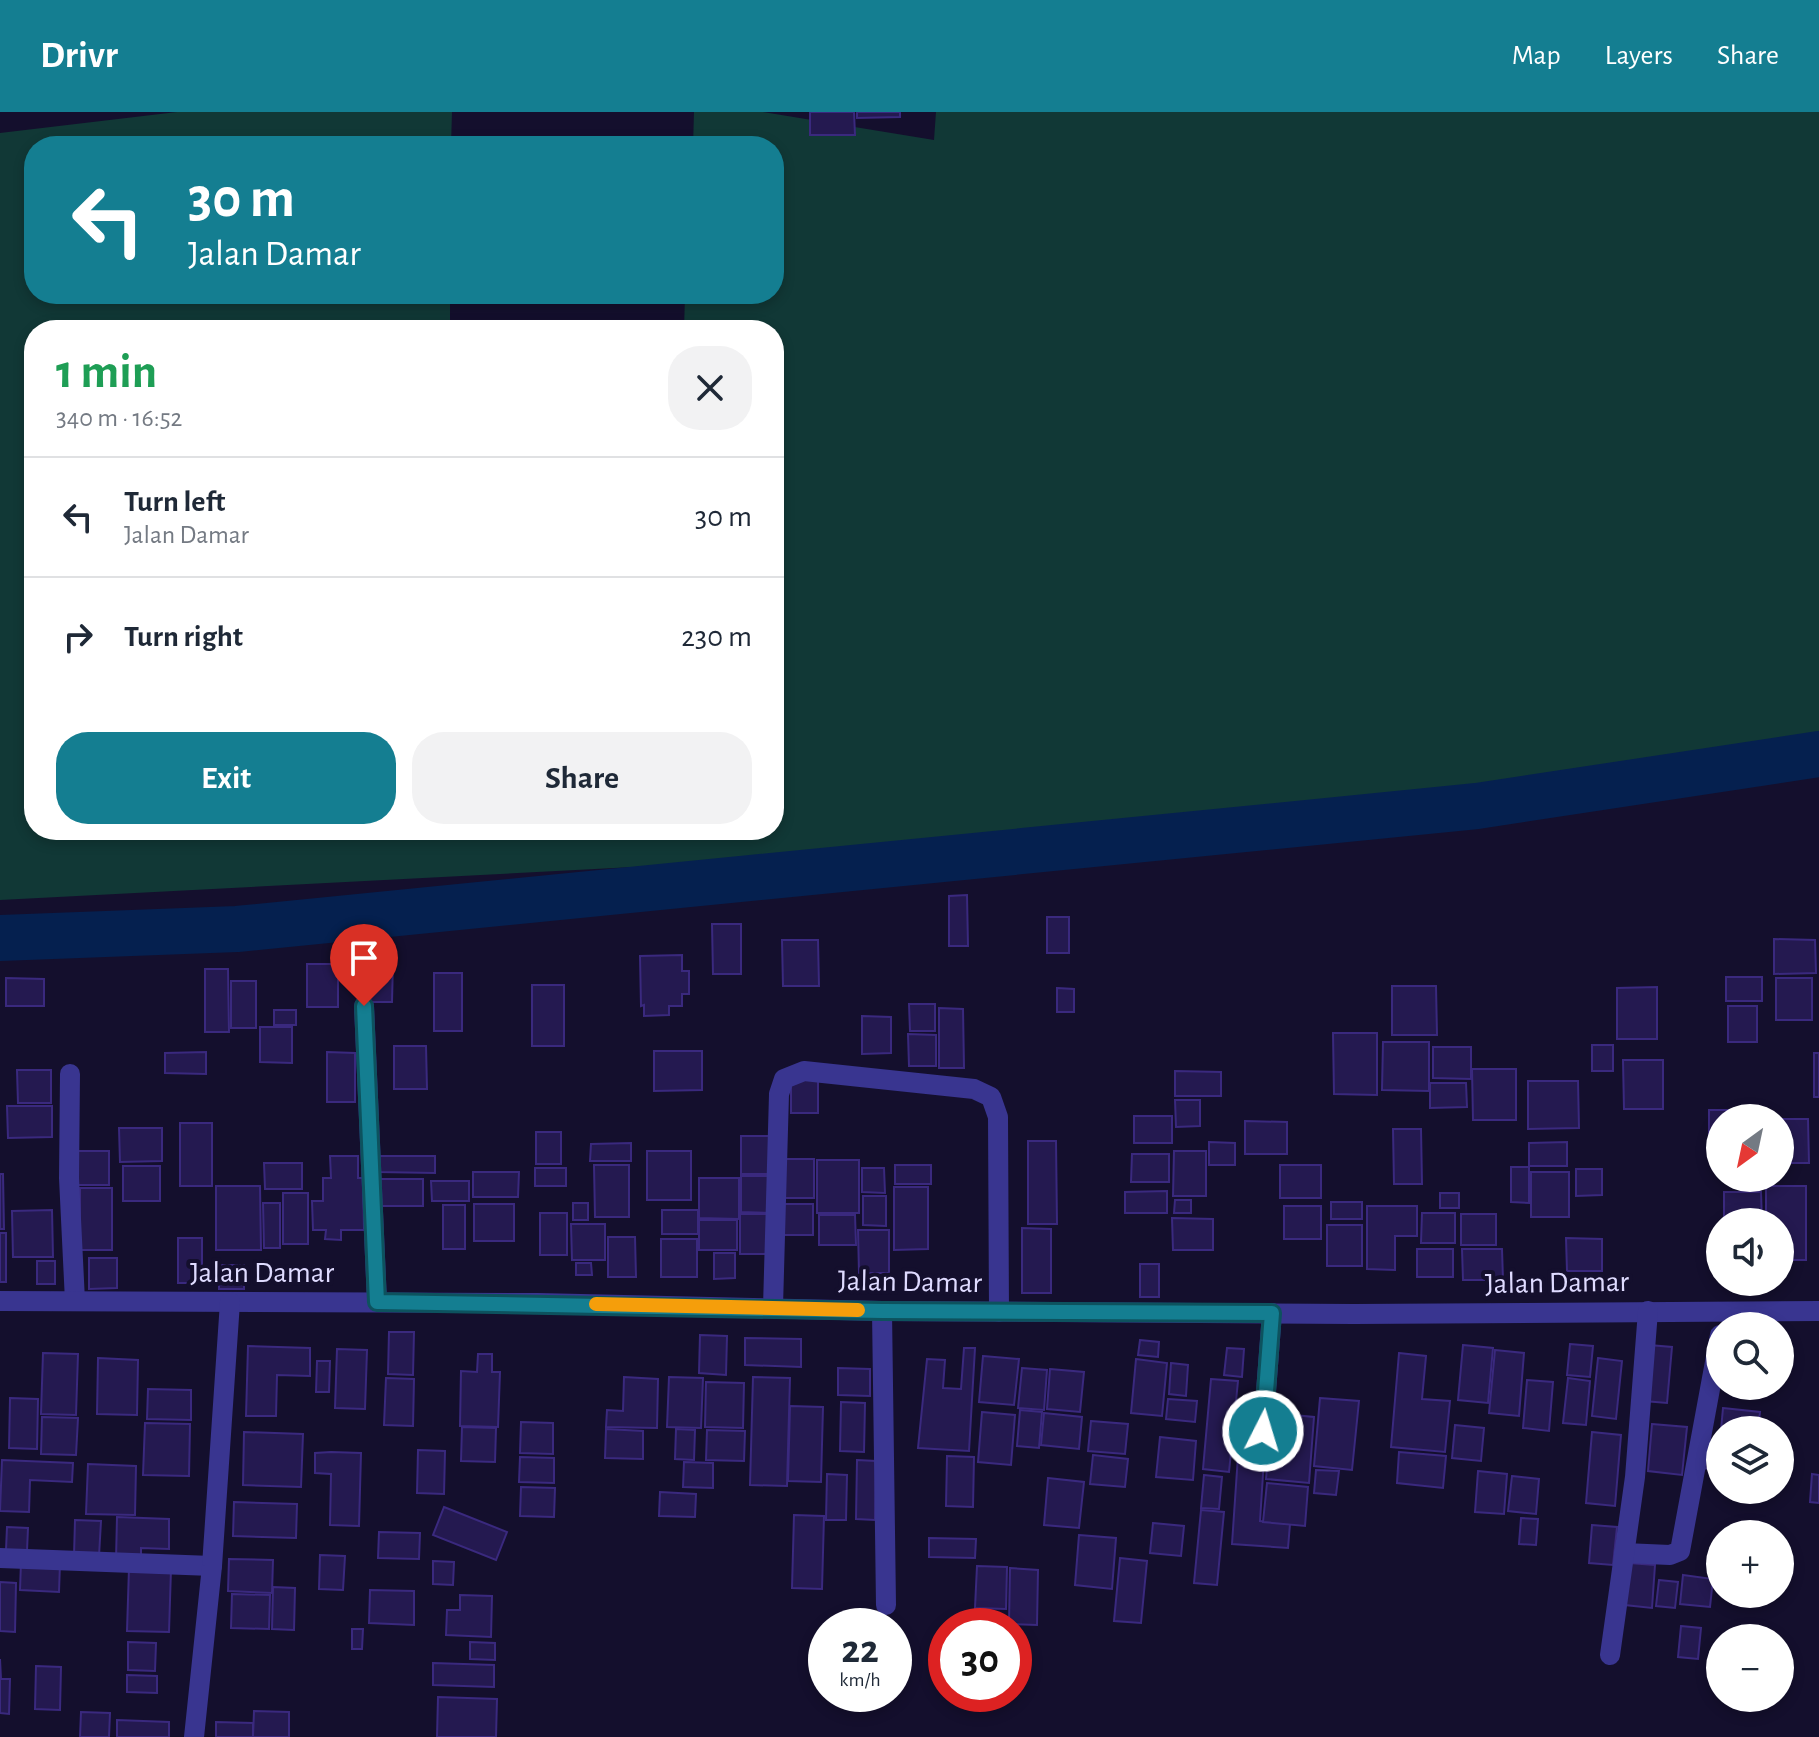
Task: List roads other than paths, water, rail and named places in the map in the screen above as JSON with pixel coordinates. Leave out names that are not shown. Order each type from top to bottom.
[{"type":"street","points":[[364,1006],[377,1302]]},
{"type":"street","points":[[773,1307],[779,1094],[784,1079],[804,1071],[974,1089],[991,1097],[998,1117],[999,1312]]},
{"type":"street","points":[[70,1074],[69,1178],[75,1301]]},
{"type":"street","name":"Jalan Damar","points":[[0,1301],[377,1302],[999,1312],[1648,1311],[1706,1316]]},
{"type":"street","points":[[194,1737],[212,1566],[230,1302]]},
{"type":"street","points":[[882,1311],[886,1605]]},
{"type":"street","points":[[1610,1655],[1635,1477],[1648,1311]]},
{"type":"street","name":"Jalan Damar","points":[[1794,1313],[1819,1311]]},
{"type":"street","points":[[1263,1431],[1272,1313]]},
{"type":"street","points":[[1624,1553],[1670,1555],[1680,1551],[1708,1400]]},
{"type":"street","points":[[0,1558],[212,1566]]},
{"type":"waterway","points":[[0,938],[237,929],[1477,806],[1819,754]]}]
